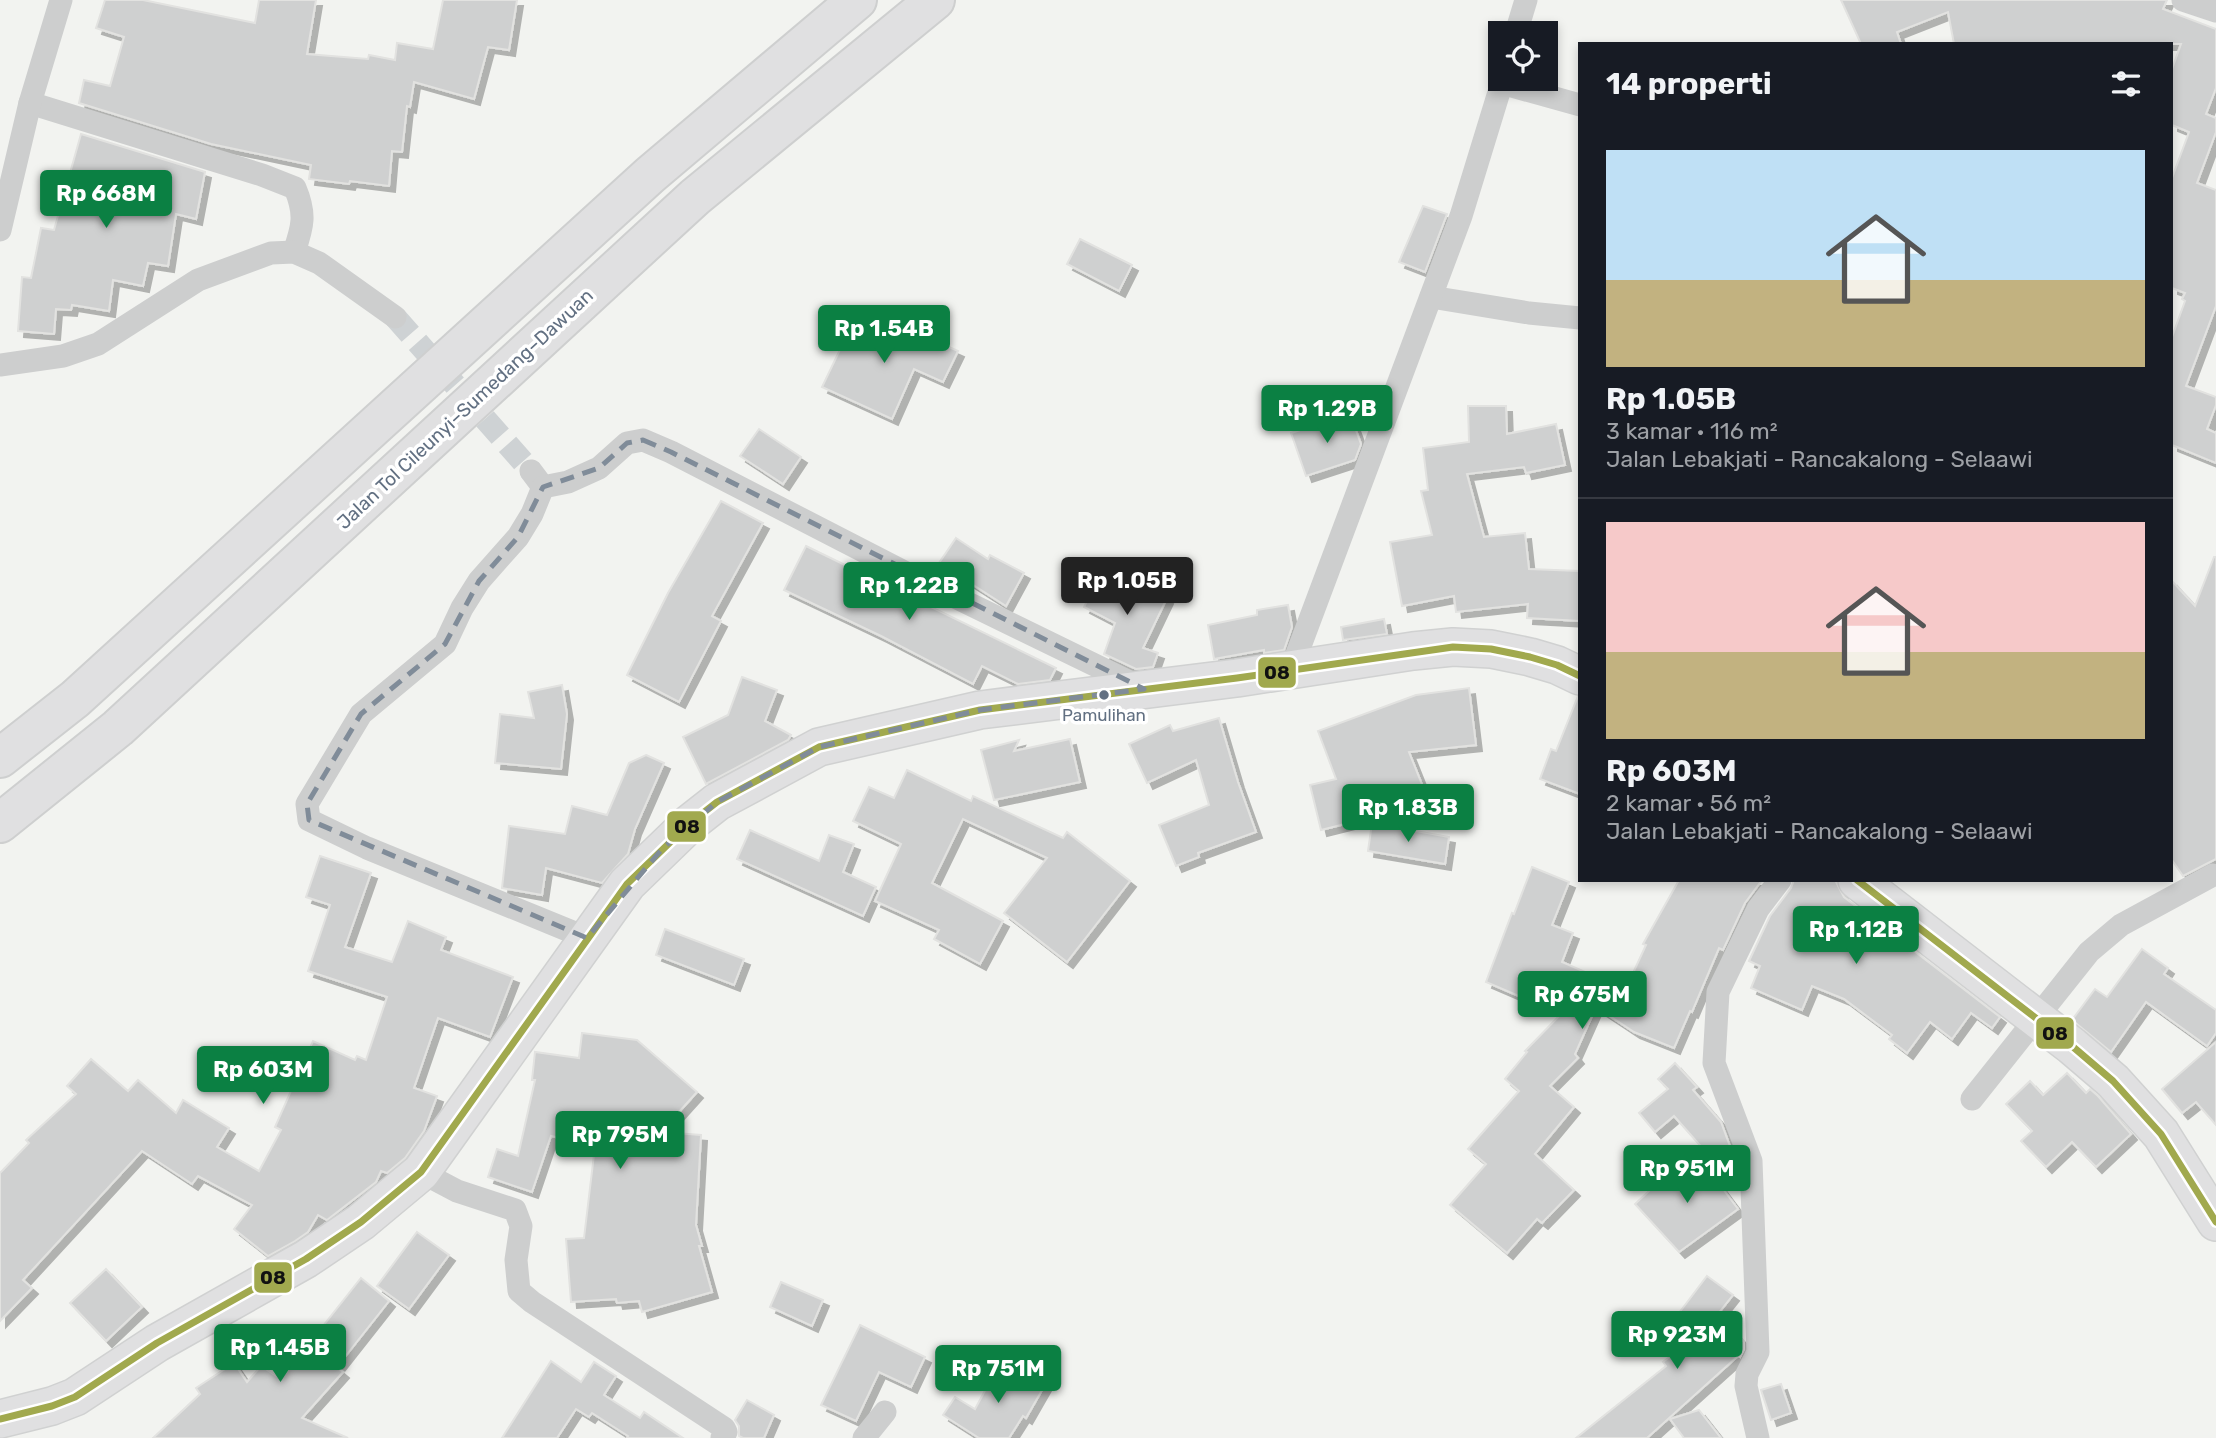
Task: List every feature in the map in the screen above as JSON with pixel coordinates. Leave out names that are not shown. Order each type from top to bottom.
[{"type":"highway","points":[[0,758],[75,699],[650,175],[857,0]]},
{"type":"highway","name":"Jalan Tol Cileunyi–Sumedang–Dawuan","points":[[0,823],[118,728],[695,197],[935,0]]},
{"type":"main road","points":[[0,1419],[52,1406],[75,1397],[157,1343],[306,1259],[361,1222],[421,1171],[627,884],[689,824],[729,794],[819,747],[980,710],[1453,647],[1490,649],[1530,657],[1578,675]]},
{"type":"main road","points":[[1860,882],[2113,1081],[2161,1134],[2216,1222]]},
{"type":"street","points":[[0,230],[30,103],[61,0]]},
{"type":"street","points":[[1520,21],[1526,0]]},
{"type":"street","points":[[2183,0],[2216,11]]},
{"type":"street","points":[[1291,670],[1461,216],[1499,91]]},
{"type":"street","points":[[1534,91],[1578,104]]},
{"type":"street","points":[[30,103],[262,174],[295,188],[302,205],[302,229],[294,252]]},
{"type":"street","points":[[0,365],[62,356],[98,344],[198,280],[271,253],[294,252],[318,263],[395,317]]},
{"type":"street","points":[[1431,297],[1529,313],[1578,318]]},
{"type":"street","points":[[587,938],[367,848],[321,826],[309,820],[307,804],[361,714],[444,644],[479,580],[518,537],[532,514],[537,479],[568,482],[599,468],[627,443],[643,440],[1144,689]]},
{"type":"street","points":[[1972,1099],[2089,952],[2121,925],[2213,875]]},
{"type":"street","points":[[1758,1438],[1746,1386],[1747,1374],[1758,1352],[1751,1161],[1714,1063],[1718,992],[1758,909],[1778,882]]},
{"type":"street","points":[[421,1171],[457,1191],[514,1210],[520,1218],[521,1226],[516,1260],[519,1291],[724,1427],[726,1432],[722,1438]]},
{"type":"street","points":[[864,1438],[885,1412]]},
{"type":"highlighted area","points":[[643,440],[671,452],[1144,689],[980,710],[819,747],[717,802],[662,849],[587,938],[309,820],[307,804],[361,714],[445,644],[479,581],[518,537],[543,487],[599,468],[627,443]]},
{"type":"building","points":[[105,0],[143,0],[255,23],[259,0],[316,0],[307,54],[368,59],[369,55],[395,60],[397,43],[433,49],[443,0],[517,0],[509,50],[488,47],[474,99],[414,82],[410,107],[407,106],[402,152],[392,151],[389,186],[309,179],[311,165],[211,144],[79,103],[84,80],[110,86],[124,37],[96,28]]},
{"type":"building","points":[[1841,0],[2167,0],[2163,9],[2216,29],[2216,88],[2206,114],[2216,118],[2216,132],[2197,183],[2216,190],[2216,306],[2186,386],[2216,397],[2216,405],[2207,429],[2216,433],[2216,463],[2173,445],[2173,334],[2185,301],[2182,299],[2185,293],[2173,288],[2173,175],[2189,132],[2173,125],[2173,66],[2181,44],[1954,42],[1948,12],[1897,32],[1900,42],[1860,42]]},
{"type":"building","points":[[81,134],[205,172],[196,219],[176,214],[168,266],[148,263],[143,286],[113,280],[109,311],[72,305],[71,310],[56,309],[54,334],[18,331],[22,277],[31,278],[41,228],[54,230]]},
{"type":"building","points":[[1423,206],[1447,214],[1425,272],[1399,262]]},
{"type":"building","points":[[1080,239],[1132,265],[1119,291],[1067,264]]},
{"type":"building","points":[[858,312],[922,343],[925,336],[958,351],[943,382],[914,369],[892,419],[822,387]]},
{"type":"building","points":[[1468,406],[1506,406],[1507,434],[1556,424],[1565,465],[1526,473],[1524,467],[1467,474],[1484,537],[1525,533],[1529,569],[1578,571],[1578,621],[1527,618],[1528,604],[1456,612],[1454,596],[1402,606],[1390,542],[1432,535],[1421,491],[1428,490],[1423,448],[1469,442]]},
{"type":"building","points":[[1350,414],[1361,444],[1355,460],[1306,476],[1291,433]]},
{"type":"building","points":[[759,429],[801,457],[783,484],[740,456]]},
{"type":"building","points":[[721,501],[763,523],[712,616],[721,621],[679,702],[627,675],[668,593]]},
{"type":"building","points":[[956,538],[988,559],[990,555],[1024,573],[1006,606],[939,563]]},
{"type":"building","points":[[806,546],[1056,668],[1050,680],[1018,684],[982,666],[973,684],[784,590]]},
{"type":"building","points":[[2216,557],[2216,859],[2183,876],[2173,861],[2173,582],[2195,606]]},
{"type":"building","points":[[1104,567],[1167,598],[1143,648],[1158,653],[1153,667],[1136,669],[1104,654],[1115,623],[1084,607]]},
{"type":"building","points":[[1288,605],[1292,627],[1284,650],[1264,653],[1264,650],[1214,659],[1208,625],[1257,615],[1257,610]]},
{"type":"building","points":[[1384,619],[1387,634],[1343,640],[1341,627]]},
{"type":"building","points":[[742,677],[777,690],[765,721],[791,735],[788,740],[706,784],[683,737],[728,715]]},
{"type":"building","points":[[562,685],[567,714],[561,769],[495,763],[500,714],[534,718],[528,692]]},
{"type":"building","points":[[1469,688],[1476,745],[1409,752],[1427,797],[1385,814],[1321,830],[1310,785],[1336,779],[1318,731],[1416,695]]},
{"type":"building","points":[[1578,696],[1578,793],[1540,779],[1551,749],[1556,751]]},
{"type":"building","points":[[1219,718],[1256,832],[1198,853],[1199,857],[1176,866],[1159,825],[1209,805],[1196,760],[1147,783],[1129,744],[1170,725],[1173,731]]},
{"type":"building","points":[[1070,739],[1080,782],[994,800],[981,750],[1019,740],[1014,751]]},
{"type":"building","points":[[646,755],[664,763],[635,829],[628,854],[602,883],[546,868],[542,895],[502,888],[509,826],[565,834],[572,806],[607,815],[629,763]]},
{"type":"building","points":[[907,770],[971,801],[973,796],[1063,838],[1067,832],[1130,881],[1067,962],[1004,913],[1047,858],[963,819],[932,883],[1003,921],[980,964],[934,939],[939,930],[875,901],[901,844],[853,821],[869,787],[894,798]]},
{"type":"building","points":[[1372,823],[1449,837],[1445,864],[1368,851]]},
{"type":"building","points":[[750,830],[819,861],[829,835],[854,844],[843,872],[876,887],[863,916],[737,859]]},
{"type":"building","points":[[320,856],[371,873],[345,947],[392,962],[408,921],[446,937],[441,950],[513,977],[490,1037],[438,1018],[414,1088],[437,1096],[424,1131],[405,1158],[387,1173],[381,1171],[376,1182],[327,1220],[318,1215],[308,1232],[295,1241],[268,1256],[234,1229],[252,1205],[198,1176],[192,1184],[142,1151],[23,1280],[32,1288],[0,1321],[0,1173],[29,1143],[26,1140],[76,1094],[67,1086],[91,1059],[128,1091],[138,1080],[176,1113],[183,1100],[229,1128],[217,1147],[259,1171],[281,1130],[275,1127],[313,1041],[355,1060],[357,1056],[366,1060],[387,997],[308,971],[330,905],[306,897]]},
{"type":"building","points":[[1532,867],[1569,882],[1552,925],[1573,933],[1562,962],[1617,986],[1620,981],[1627,986],[1646,945],[1643,944],[1678,882],[1761,882],[1745,903],[1723,950],[1719,948],[1674,1048],[1634,1032],[1596,1007],[1575,1054],[1578,1058],[1550,1086],[1574,1107],[1535,1154],[1574,1190],[1542,1223],[1537,1219],[1507,1253],[1450,1205],[1486,1164],[1468,1149],[1519,1091],[1505,1079],[1527,1052],[1525,1051],[1561,1014],[1486,982],[1512,913],[1514,914]]},
{"type":"building","points":[[1793,882],[1836,882],[1844,897],[2000,1017],[1992,1028],[1971,1013],[1952,1039],[1930,1022],[1907,1053],[1889,1039],[1892,1035],[1844,999],[1812,986],[1802,1010],[1751,988],[1760,966],[1749,961],[1770,916]]},
{"type":"building","points":[[665,929],[744,959],[734,985],[656,955]]},
{"type":"building","points":[[2142,949],[2168,968],[2164,974],[2216,1010],[2216,1033],[2207,1046],[2146,1002],[2111,1052],[2072,1020],[2095,989],[2107,997]]},
{"type":"building","points":[[582,1033],[637,1040],[697,1092],[661,1132],[701,1135],[696,1225],[712,1292],[642,1312],[639,1301],[617,1303],[616,1299],[571,1302],[566,1239],[584,1238],[595,1146],[551,1136],[532,1192],[488,1177],[497,1149],[518,1156],[535,1080],[532,1080],[535,1052],[579,1058]]},
{"type":"building","points":[[2216,1042],[2216,1125],[2196,1102],[2182,1113],[2162,1089]]},
{"type":"building","points":[[1675,1063],[1697,1087],[1693,1090],[1721,1122],[1731,1149],[1712,1159],[1674,1116],[1655,1132],[1639,1113],[1668,1089],[1658,1079]]},
{"type":"building","points":[[2067,1073],[2086,1093],[2090,1089],[2098,1096],[2131,1134],[2096,1167],[2072,1142],[2046,1167],[2021,1141],[2032,1131],[2006,1104],[2030,1081],[2043,1095]]},
{"type":"building","points":[[1699,1157],[1738,1209],[1679,1252],[1635,1204],[1664,1177],[1667,1181]]},
{"type":"building","points":[[417,1232],[449,1255],[409,1309],[377,1286]]},
{"type":"building","points":[[106,1269],[142,1307],[106,1341],[70,1303]]},
{"type":"building","points":[[1707,1276],[1733,1295],[1718,1314],[1744,1342],[1740,1357],[1647,1438],[1576,1438],[1666,1366],[1663,1362],[1704,1331],[1679,1313]]},
{"type":"building","points":[[361,1278],[389,1301],[337,1367],[343,1372],[302,1418],[348,1438],[153,1438],[200,1394],[196,1388],[234,1363],[247,1382],[261,1366],[281,1379]]},
{"type":"building","points":[[781,1282],[823,1300],[812,1326],[770,1307]]},
{"type":"building","points":[[860,1325],[925,1357],[911,1387],[879,1372],[856,1421],[821,1405]]},
{"type":"building","points":[[551,1361],[581,1382],[594,1362],[616,1376],[604,1395],[640,1418],[644,1412],[683,1438],[627,1438],[628,1436],[592,1413],[589,1417],[576,1409],[557,1438],[502,1438]]},
{"type":"building","points":[[1001,1361],[1045,1385],[1026,1418],[1023,1416],[1009,1438],[979,1438],[943,1415],[955,1397],[975,1409]]},
{"type":"building","points":[[1781,1384],[1791,1413],[1771,1420],[1761,1390]]},
{"type":"building","points":[[747,1400],[774,1415],[764,1438],[739,1436],[739,1426],[735,1420]]},
{"type":"building","points":[[1699,1410],[1721,1438],[1684,1438],[1670,1419]]},
{"type":"tunnel","points":[[395,317],[531,471]]},
{"type":"transit line","name":"08","points":[[0,1419],[52,1406],[75,1397],[157,1343],[306,1259],[361,1222],[421,1172],[627,884],[689,824],[717,802],[819,747],[980,710],[1237,678],[1453,647],[1491,649],[1530,657],[1578,675]]},
{"type":"transit line","name":"08","points":[[1860,882],[2072,1046],[2113,1081],[2161,1134],[2216,1222]]},
{"type":"place","name":"Pamulihan","points":[[1104,695]]}]
